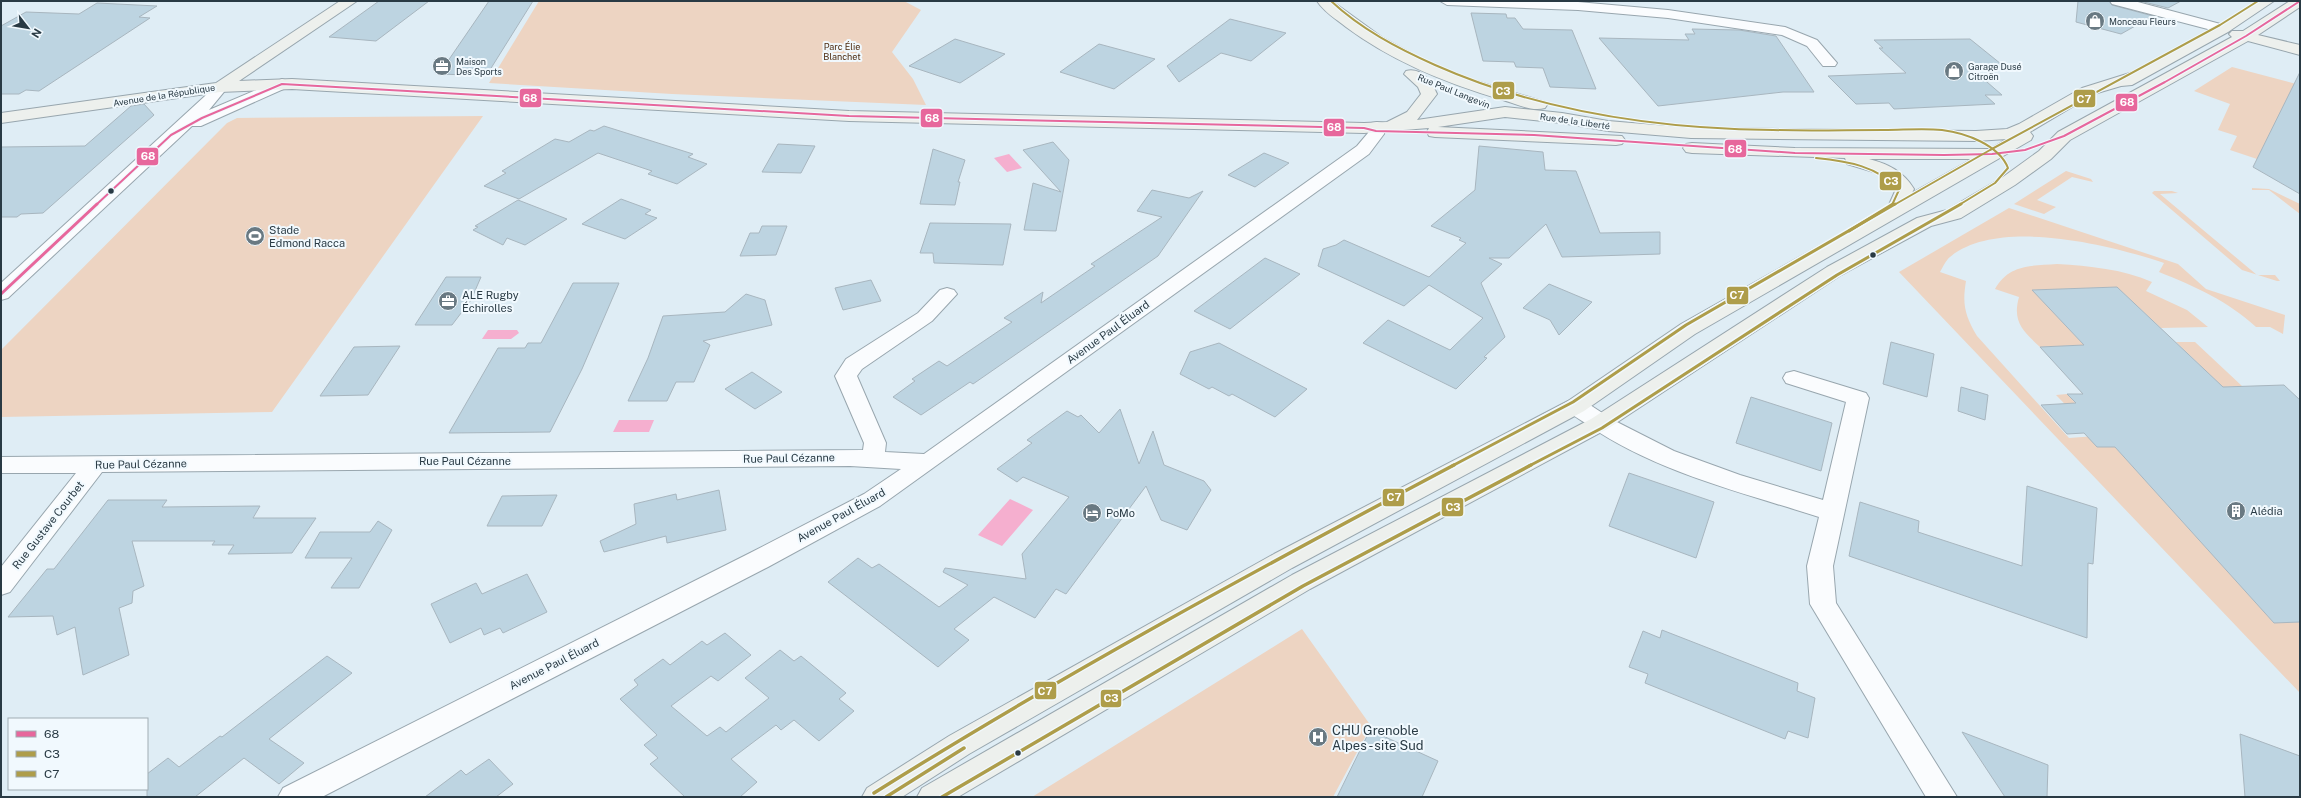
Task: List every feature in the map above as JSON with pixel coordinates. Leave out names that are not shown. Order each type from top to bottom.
[{"type":"street","name":"Avenue de la République","points":[[1,118],[220,87],[350,1]]},
{"type":"street","name":"Rue Paul Langevin","points":[[1308,1],[1336,27],[1379,58],[1431,84],[1505,112],[1554,127],[1619,140]]},
{"type":"street","name":"Rue Paul Langevin","points":[[1324,1],[1332,10],[1379,43],[1445,76],[1479,88],[1594,118],[1645,128]]},
{"type":"street","points":[[1447,1],[1578,6],[1661,13],[1784,31],[1812,43],[1830,63]]},
{"type":"street","points":[[2117,1],[2300,50]]},
{"type":"street","points":[[877,797],[959,745],[1283,561],[1576,406],[1688,329],[1992,154],[2223,29],[2267,1]]},
{"type":"street","points":[[1619,140],[1690,147],[1829,153],[1992,154],[2025,150],[2064,136],[2246,36],[2300,1]]},
{"type":"street","name":"Rue de la Liberté","points":[[1372,129],[1401,122],[1413,116],[1420,109],[1429,94],[1425,85],[1412,74]]},
{"type":"street","points":[[1645,128],[1691,133],[1746,135],[2009,134],[2026,128],[2088,91],[2139,75]]},
{"type":"street","name":"Rue de la Liberté","points":[[220,87],[282,84],[849,116],[1372,129],[1619,140]]},
{"type":"street","points":[[171,135],[202,118],[282,84]]},
{"type":"street","points":[[1,294],[211,99],[220,87]]},
{"type":"street","points":[[1479,88],[1496,97],[1503,104],[1505,112]]},
{"type":"street","name":"Rue de la Liberté","points":[[1372,129],[1412,126],[1505,112],[1562,118],[1608,126],[1645,128]]},
{"type":"street","name":"Rue de la Liberté","points":[[1434,132],[1494,128],[1506,117],[1505,112]]},
{"type":"street","name":"Avenue Paul Éluard","points":[[293,797],[759,560],[872,500],[928,462],[1363,150],[1372,129]]},
{"type":"street","points":[[932,797],[1301,582],[1599,424],[1834,271],[1924,222],[1992,180],[2003,167],[1992,154],[1961,140],[1942,135]]},
{"type":"street","points":[[1924,222],[1954,214],[2010,181],[2045,155],[2064,136]]},
{"type":"street","points":[[1829,153],[1866,163],[1891,174],[1902,181],[1905,189],[1896,209]]},
{"type":"street","points":[[873,458],[875,443],[846,376],[854,364],[924,317],[947,294]]},
{"type":"street","points":[[1794,378],[1858,398],[1820,566],[1823,604],[1942,797]]},
{"type":"street","points":[[1576,406],[1599,424],[1664,457],[1832,512]]},
{"type":"street","name":"Rue Paul Cézanne","points":[[1,466],[873,458],[928,462]]},
{"type":"street","name":"Rue Gustave Courbet","points":[[1,586],[95,465]]},
{"type":"green space","name":"Parc Élie Blanchet","points":[[539,1],[904,1],[921,10],[892,52],[913,79],[926,105],[672,94],[489,83]]},
{"type":"green space","points":[[2232,67],[2300,85],[2257,159],[2230,150],[2237,136],[2218,130],[2230,104],[2194,91]]},
{"type":"green space","name":"Stade Edmond Racca","points":[[483,116],[272,412],[1,417],[1,350],[227,123],[237,118]]},
{"type":"green space","points":[[2066,171],[2091,179],[2093,182],[2072,177],[2037,200],[2056,207],[2044,214],[2014,204]]},
{"type":"green space","points":[[2252,188],[2269,189],[2300,204],[2300,214],[2269,190],[2252,190]]},
{"type":"green space","points":[[2154,191],[2172,191],[2178,193],[2160,194],[2256,275],[2242,270],[2152,193]]},
{"type":"green space","points":[[2009,208],[2178,264],[2206,289],[2285,315],[2283,334],[2270,327],[2256,327],[2234,309],[2210,295],[2159,272],[2164,263],[2115,249],[2055,238],[2025,237],[1996,239],[1971,245],[1950,257],[1940,272],[1966,281],[1964,297],[1967,316],[1977,336],[2069,438],[2096,436],[2056,395],[2067,394],[2274,623],[2300,622],[2300,693],[1899,272]]},
{"type":"green space","points":[[2057,264],[2117,271],[2152,282],[2146,291],[2187,310],[2208,327],[2161,328],[2117,287],[2033,290],[2084,345],[2040,347],[2020,325],[2017,313],[2019,297],[1995,289],[2007,275],[2014,271],[2030,266]]},
{"type":"green space","points":[[2258,275],[2275,275],[2280,281],[2277,281]]},
{"type":"green space","points":[[2176,342],[2195,342],[2242,386],[2223,387]]},
{"type":"green space","points":[[1302,629],[1371,726],[1333,797],[1032,797]]},
{"type":"shaded area","points":[[1009,154],[1022,168],[1007,172],[994,158]]},
{"type":"shaded area","points":[[488,330],[517,330],[519,333],[511,339],[482,339]]},
{"type":"shaded area","points":[[619,420],[654,420],[649,432],[613,432]]},
{"type":"shaded area","points":[[1010,499],[1033,510],[1002,546],[978,535]]},
{"type":"building","points":[[379,1],[429,1],[376,41],[329,37]]},
{"type":"building","points":[[489,1],[533,1],[488,73],[471,72],[467,75],[439,74]]},
{"type":"building","points":[[2078,1],[2109,1],[2112,5],[2153,16],[2121,34],[2076,22]]},
{"type":"building","points":[[2140,1],[2181,1],[2168,8]]},
{"type":"building","points":[[97,3],[157,6],[139,17],[150,18],[39,91],[26,90],[19,94],[1,94],[1,26],[26,12],[79,14]]},
{"type":"building","points":[[1471,13],[1506,14],[1507,18],[1515,18],[1523,29],[1572,30],[1596,89],[1550,87],[1543,68],[1516,67],[1514,62],[1483,61]]},
{"type":"building","points":[[1230,19],[1286,33],[1251,61],[1221,53],[1179,82],[1167,66]]},
{"type":"building","points":[[1692,29],[1739,30],[1776,36],[1814,92],[1783,92],[1658,106],[1599,38],[1689,40],[1685,34],[1695,34]]},
{"type":"building","points":[[955,39],[1005,54],[960,83],[909,66]]},
{"type":"building","points":[[1970,39],[2006,68],[1972,69],[2002,95],[1985,95],[1995,104],[1894,109],[1889,103],[1856,104],[1828,76],[1906,73],[1879,48],[1883,48],[1874,40]]},
{"type":"building","points":[[1099,44],[1155,59],[1114,89],[1060,72]]},
{"type":"building","points":[[2300,72],[2300,194],[2253,167]]},
{"type":"building","points":[[144,104],[154,115],[43,213],[21,214],[17,217],[1,217],[1,147],[85,146],[131,106]]},
{"type":"building","points":[[604,126],[693,154],[688,157],[707,164],[677,184],[648,174],[652,171],[598,153],[519,199],[484,186],[506,173],[502,171],[555,139],[569,142],[590,130],[594,131]]},
{"type":"building","points":[[1053,142],[1069,160],[1056,231],[1024,230],[1033,183],[1061,192],[1023,150]]},
{"type":"building","points":[[778,144],[815,146],[801,173],[762,172]]},
{"type":"building","points":[[1479,146],[1543,152],[1545,170],[1576,171],[1600,233],[1660,232],[1660,254],[1562,257],[1546,224],[1509,258],[1489,258],[1502,264],[1481,283],[1505,337],[1484,357],[1487,358],[1456,389],[1363,343],[1388,320],[1450,350],[1483,318],[1429,285],[1404,306],[1318,266],[1323,249],[1336,245],[1344,240],[1429,277],[1466,243],[1459,240],[1461,238],[1431,226],[1475,190]]},
{"type":"building","points":[[933,149],[965,160],[958,182],[960,182],[955,205],[920,204]]},
{"type":"building","points":[[1264,153],[1289,163],[1255,187],[1228,175]]},
{"type":"building","points":[[1152,190],[1189,198],[1203,191],[1158,256],[973,384],[970,382],[921,415],[893,397],[915,381],[912,379],[939,361],[947,366],[1012,322],[1004,318],[1043,292],[1041,303],[1095,266],[1091,264],[1162,217],[1137,211]]},
{"type":"building","points":[[621,199],[651,210],[645,214],[657,218],[625,239],[582,224]]},
{"type":"building","points":[[518,200],[567,219],[525,245],[507,238],[503,245],[473,230],[478,227],[475,226]]},
{"type":"building","points":[[930,223],[1011,224],[1003,265],[934,263],[933,253],[920,253]]},
{"type":"building","points":[[762,226],[787,226],[776,255],[740,256],[750,233],[759,233]]},
{"type":"building","points":[[1265,258],[1300,274],[1230,329],[1194,311]]},
{"type":"building","points":[[446,277],[481,277],[471,300],[452,325],[415,325]]},
{"type":"building","points":[[871,280],[881,301],[843,310],[835,288]]},
{"type":"building","points":[[573,283],[619,283],[582,369],[550,432],[449,433],[498,348],[525,348],[528,343],[541,343]]},
{"type":"building","points":[[1549,284],[1592,302],[1559,335],[1550,320],[1523,308]]},
{"type":"building","name":"Alédia","points":[[2117,287],[2223,387],[2284,385],[2300,400],[2300,622],[2274,623],[2115,447],[2097,447],[2084,433],[2067,434],[2041,405],[2076,403],[2067,394],[2083,394],[2040,347],[2084,345],[2032,290]]},
{"type":"building","points":[[746,294],[765,300],[772,325],[703,341],[710,345],[694,382],[676,382],[667,401],[628,401],[648,358],[663,316],[725,312]]},
{"type":"building","points":[[1891,342],[1934,354],[1927,397],[1883,384]]},
{"type":"building","points":[[1219,343],[1307,389],[1275,417],[1232,394],[1229,396],[1212,387],[1209,389],[1180,374],[1190,352]]},
{"type":"building","points":[[400,346],[368,395],[320,396],[354,347]]},
{"type":"building","points":[[752,372],[782,392],[755,409],[725,389]]},
{"type":"building","points":[[1961,387],[1988,395],[1985,420],[1958,411]]},
{"type":"building","points":[[1751,397],[1832,423],[1821,471],[1736,443]]},
{"type":"building","points":[[1120,409],[1139,464],[1153,431],[1164,465],[1204,481],[1211,490],[1187,530],[1161,520],[1146,486],[1066,594],[1056,589],[1035,618],[994,597],[954,629],[969,640],[938,667],[828,582],[858,558],[872,568],[879,564],[939,607],[968,585],[943,572],[945,568],[1026,579],[1022,554],[1069,497],[1023,477],[1017,482],[997,469],[1032,443],[1027,440],[1067,411],[1078,417],[1081,415],[1099,433]]},
{"type":"building","points":[[1629,473],[1714,502],[1696,558],[1609,526]]},
{"type":"building","points":[[2027,486],[2097,508],[2093,564],[2088,563],[2087,638],[1849,556],[1860,502],[1919,521],[1918,532],[2022,566]]},
{"type":"building","points":[[719,490],[726,530],[667,543],[666,536],[604,552],[600,541],[636,524],[634,504],[676,494],[677,500]]},
{"type":"building","points":[[557,495],[542,526],[487,526],[502,496]]},
{"type":"building","points":[[108,500],[167,500],[162,507],[260,506],[253,518],[316,518],[292,553],[228,554],[234,545],[212,545],[215,541],[132,541],[144,586],[133,591],[132,603],[119,608],[129,655],[83,675],[75,627],[57,635],[53,616],[8,617],[47,569],[54,569]]},
{"type":"building","points":[[378,521],[392,530],[359,588],[331,588],[352,558],[305,558],[320,532],[370,532]]},
{"type":"building","points":[[527,574],[547,612],[503,633],[500,628],[484,635],[481,628],[450,643],[431,604],[476,583],[482,594]]},
{"type":"building","points":[[1662,630],[1798,683],[1797,691],[1815,698],[1808,738],[1788,731],[1785,739],[1645,683],[1648,674],[1629,667],[1643,631],[1660,638]]},
{"type":"building","points":[[725,633],[751,655],[718,681],[711,676],[671,706],[707,736],[720,727],[726,732],[769,698],[745,678],[780,650],[794,661],[801,656],[846,693],[839,699],[854,711],[819,741],[794,720],[781,730],[776,725],[731,759],[757,782],[740,797],[685,797],[650,764],[658,758],[644,745],[657,735],[620,699],[638,685],[634,680],[663,659],[670,665],[702,641],[707,645]]},
{"type":"building","points":[[327,656],[352,673],[269,739],[304,763],[279,784],[244,758],[195,797],[147,797],[148,773],[168,758],[179,767],[220,736],[222,737]]},
{"type":"building","points":[[1370,730],[1438,761],[1422,797],[1337,797]]},
{"type":"building","points":[[1962,732],[2048,765],[2047,797],[2005,797]]},
{"type":"building","points":[[2240,734],[2300,756],[2300,797],[2245,797]]},
{"type":"building","points":[[489,759],[513,784],[496,797],[425,797],[461,770],[466,775]]},
{"type":"transit line","name":"C3","points":[[942,797],[1303,586],[1602,428],[1837,275],[1926,226],[1995,183],[2008,168],[2005,161],[1991,148],[1981,142],[1950,131],[1921,129],[1755,130],[1668,125],[1624,119],[1538,101],[1496,89],[1455,74],[1415,56],[1360,25],[1331,1]]},
{"type":"transit line","name":"C7","points":[[874,793],[957,741],[1281,557],[1573,402],[1686,325],[1990,150],[2220,25],[2258,1]]},
{"type":"transit line","name":"68","points":[[1,294],[171,135],[202,118],[282,84],[849,116],[1364,128],[1376,131],[1534,135],[1795,153],[1944,155],[1992,154],[2025,150],[2064,136],[2165,82],[2246,36],[2300,1]]},
{"type":"transit line","name":"C3","points":[[1816,158],[1838,160],[1873,170],[1883,175],[1899,190],[1892,206],[1849,231]]},
{"type":"transit line","name":"C3","points":[[886,797],[964,748]]},
{"type":"place","name":"Monceau Fleurs","points":[[2095,21]]},
{"type":"place","name":"Maison Des Sports","points":[[442,66]]},
{"type":"place","name":"Garage Dusé Citroën","points":[[1954,71]]},
{"type":"place","name":"Stade Edmond Racca","points":[[255,236]]},
{"type":"place","name":"ALE Rugby Échirolles","points":[[448,301]]},
{"type":"place","name":"Alédia","points":[[2236,511]]},
{"type":"place","name":"PoMo","points":[[1092,513]]},
{"type":"place","name":"CHU Grenoble Alpes - site Sud","points":[[1318,737]]}]
